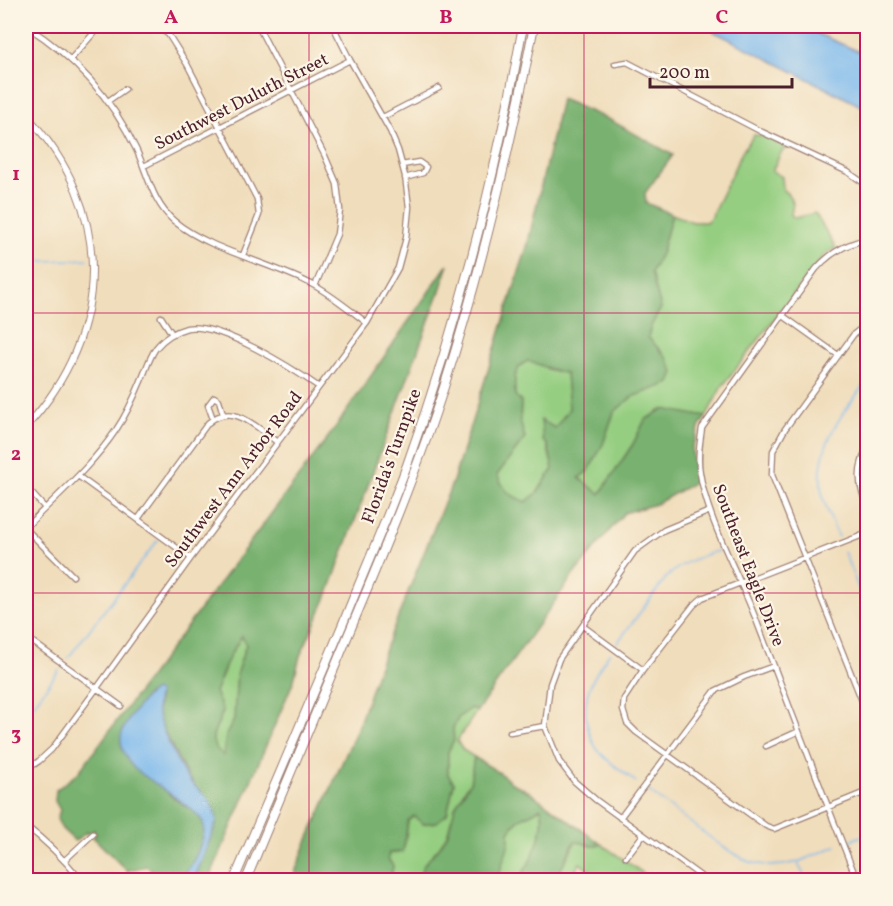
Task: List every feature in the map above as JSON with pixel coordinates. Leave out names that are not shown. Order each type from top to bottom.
[{"type":"highway","name":"Florida's Turnpike","points":[[234,880],[382,528],[407,466],[435,384],[484,215],[505,126],[523,26]]},
{"type":"highway","name":"Florida's Turnpike","points":[[246,880],[388,540],[444,388],[470,303],[493,215],[514,127],[534,26]]},
{"type":"street","points":[[26,26],[71,58],[108,101],[129,135],[144,166],[158,204],[175,221],[202,239],[315,286],[367,322]]},
{"type":"street","points":[[71,58],[100,26]]},
{"type":"street","points":[[155,26],[168,34],[175,44],[257,199],[259,215],[243,255]]},
{"type":"street","points":[[258,26],[337,184],[340,210],[337,234],[315,286]]},
{"type":"street","name":"Southwest Ann Arbor Road","points":[[26,770],[52,749],[367,322],[398,268],[406,238],[409,207],[398,150],[383,117],[333,26]]},
{"type":"street","name":"Southwest Duluth Street","points":[[144,166],[350,60]]},
{"type":"street","points":[[615,64],[627,62],[762,132],[848,172],[867,186]]},
{"type":"street","points":[[383,117],[439,88]]},
{"type":"street","points":[[108,101],[126,89]]},
{"type":"street","points":[[26,115],[48,140],[72,181],[84,211],[92,260],[92,282],[86,322],[67,372],[54,394],[26,427]]},
{"type":"street","points":[[402,165],[420,162],[426,167],[423,174],[405,178]]},
{"type":"street","name":"Southeast Eagle Drive","points":[[857,880],[797,732],[741,583],[710,511],[699,472],[702,428],[782,315],[822,262],[842,248],[867,239]]},
{"type":"street","points":[[782,315],[838,355]]},
{"type":"street","points":[[161,316],[172,334]]},
{"type":"street","points":[[867,323],[854,334],[785,429],[773,451],[772,475],[867,716]]},
{"type":"street","points":[[73,576],[26,528],[103,448],[134,399],[157,346],[172,334],[186,328],[209,330],[253,347],[291,367],[319,387]]},
{"type":"street","points":[[213,419],[208,405],[211,399],[219,400],[223,414]]},
{"type":"street","points":[[138,519],[213,419],[223,414],[235,414],[277,442]]},
{"type":"street","points":[[867,445],[860,464],[861,492],[867,508]]},
{"type":"street","points":[[78,476],[191,558]]},
{"type":"street","points":[[26,488],[45,508]]},
{"type":"street","points":[[706,880],[642,835],[574,781],[559,761],[545,726],[550,684],[559,659],[635,551],[664,530],[710,511]]},
{"type":"street","points":[[867,533],[708,595],[697,602],[624,699],[623,710],[627,723],[666,755],[766,826],[774,829],[867,791]]},
{"type":"street","points":[[583,626],[644,670]]},
{"type":"street","points":[[26,637],[121,706]]},
{"type":"street","points":[[620,818],[715,691],[774,666]]},
{"type":"street","points":[[510,732],[545,726]]},
{"type":"street","points":[[766,746],[797,732]]},
{"type":"street","points":[[26,826],[65,860],[81,880]]},
{"type":"street","points":[[65,860],[93,834]]},
{"type":"street","points":[[626,857],[642,835]]},
{"type":"green space","points":[[561,99],[610,120],[673,155],[645,193],[646,203],[672,214],[661,254],[651,272],[661,308],[648,337],[667,358],[674,372],[670,383],[632,397],[614,412],[603,444],[589,470],[579,478],[600,494],[633,444],[645,420],[663,409],[706,417],[692,448],[695,482],[656,504],[624,513],[574,574],[477,711],[471,708],[459,717],[453,728],[454,740],[448,752],[448,775],[454,783],[447,814],[436,822],[423,824],[414,816],[408,821],[403,852],[389,853],[388,859],[393,866],[390,880],[292,880],[358,727],[385,649],[453,481],[527,247]],"holes":[[[528,361],[566,373],[569,409],[555,428],[541,420],[543,441],[548,445],[553,469],[537,493],[526,502],[508,492],[497,475],[525,438],[520,421],[521,402],[515,395],[515,380],[517,371]]]},
{"type":"green space","points":[[754,135],[764,136],[788,148],[782,151],[772,171],[782,177],[783,190],[793,203],[791,215],[795,218],[815,213],[836,248],[825,254],[721,388],[706,417],[663,409],[645,420],[633,444],[600,494],[579,478],[589,470],[603,444],[614,412],[632,397],[670,383],[667,358],[648,337],[661,308],[651,272],[661,254],[672,214],[693,222],[706,222],[711,217],[742,152]]},
{"type":"green space","points":[[448,264],[326,599],[300,656],[294,680],[213,870],[211,880],[194,880],[216,825],[187,776],[159,721],[157,711],[159,693],[147,695],[123,730],[163,787],[173,798],[197,814],[203,823],[204,830],[195,859],[183,875],[176,879],[163,878],[146,866],[127,871],[93,837],[96,834],[94,830],[75,841],[62,829],[57,819],[60,810],[55,801],[56,790],[78,773],[335,428]],"holes":[[[242,636],[246,645],[237,672],[234,720],[226,735],[224,756],[214,744],[213,739],[223,711],[215,692],[230,655]]]},
{"type":"green space","points":[[528,360],[550,371],[566,373],[569,409],[555,429],[541,421],[553,469],[537,493],[526,502],[508,492],[497,475],[525,438],[520,421],[521,402],[515,395],[514,385],[517,370]]},
{"type":"green space","points":[[242,636],[246,645],[237,672],[234,720],[226,735],[224,757],[214,745],[213,740],[223,711],[215,692],[230,655]]},
{"type":"green space","points":[[471,708],[477,711],[457,741],[463,750],[474,757],[470,783],[463,792],[448,833],[423,866],[419,880],[390,880],[393,866],[388,859],[389,853],[395,853],[405,844],[408,821],[414,816],[423,824],[436,822],[447,814],[454,783],[448,775],[448,751],[453,740],[453,728],[459,717]]},
{"type":"green space","points":[[474,757],[528,791],[601,844],[592,846],[575,841],[555,880],[518,880],[537,846],[543,816],[541,808],[518,820],[509,832],[499,880],[419,880],[423,866],[448,833],[455,807],[470,783]]},
{"type":"green space","points":[[541,808],[540,836],[528,865],[518,880],[499,880],[509,832],[518,820]]},
{"type":"green space","points":[[576,841],[592,846],[601,844],[653,880],[597,880],[580,863],[570,880],[555,880]]},
{"type":"water","points":[[703,26],[800,26],[867,55],[867,109]]},
{"type":"water","points":[[155,690],[159,693],[158,717],[174,754],[186,776],[209,800],[217,821],[194,880],[177,880],[196,856],[203,835],[203,823],[183,803],[134,768],[122,746],[122,732],[130,718],[146,697]]},
{"type":"waterway","points":[[26,262],[87,259]]},
{"type":"waterway","points":[[838,537],[823,498],[821,464],[831,434],[868,380]]},
{"type":"waterway","points":[[68,658],[158,540]]},
{"type":"waterway","points":[[617,643],[672,572],[691,561],[720,550]]},
{"type":"waterway","points":[[844,552],[868,612]]},
{"type":"waterway","points":[[610,652],[594,677],[587,695],[587,724],[592,740],[601,754],[636,782]]},
{"type":"waterway","points":[[26,715],[59,670]]},
{"type":"waterway","points":[[647,790],[723,847],[749,862],[770,866],[783,865],[798,862],[836,846]]},
{"type":"waterway","points":[[848,841],[868,834]]},
{"type":"waterway","points":[[798,863],[806,880]]}]
